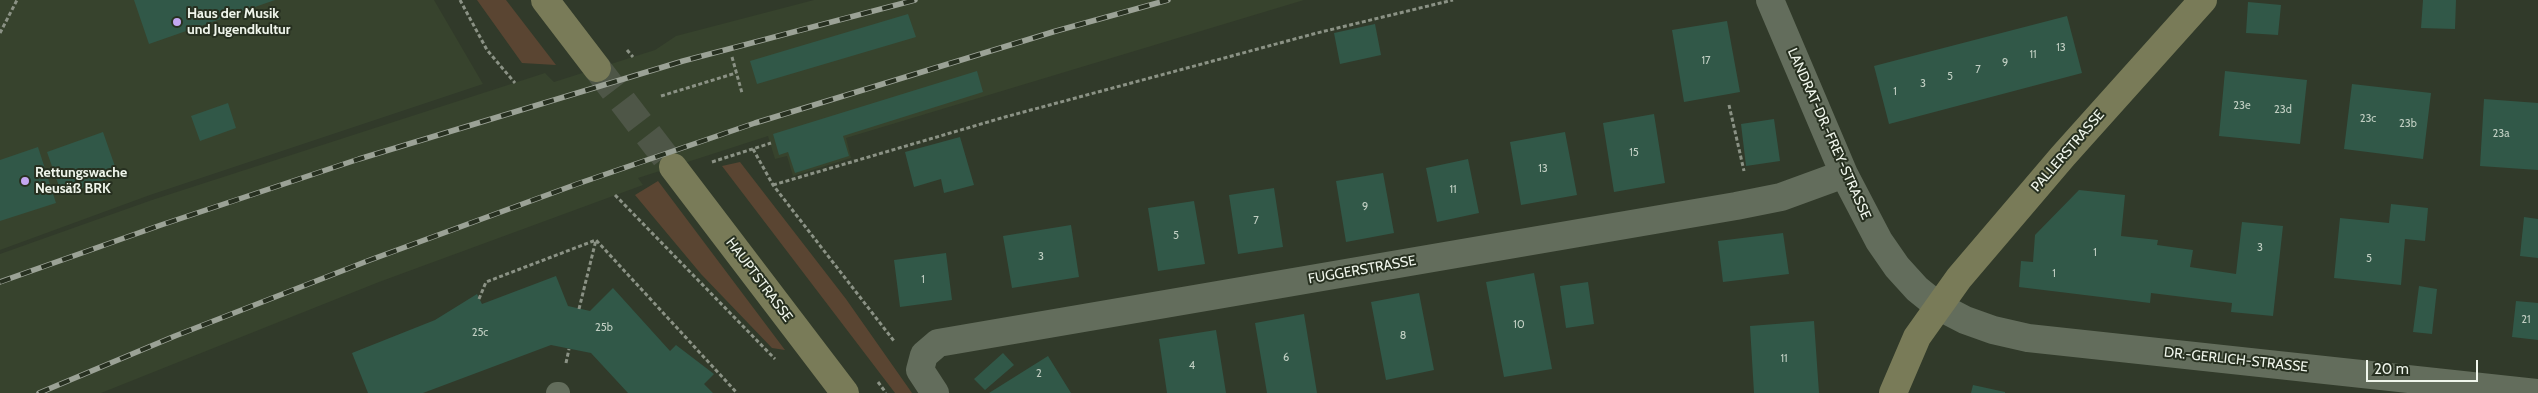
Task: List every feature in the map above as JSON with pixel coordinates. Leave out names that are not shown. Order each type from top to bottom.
[{"type":"street","points":[[545,0],[597,68]]},
{"type":"street","name":"LANDRAT-DR.-FREY-STRASSE","points":[[1770,0],[1861,211],[1897,267],[1917,289],[1938,306]]},
{"type":"street","name":"PALLERSTRASSE","points":[[1893,393],[1917,337],[1938,306],[2008,219],[2203,0]]},
{"type":"street","name":"HAUPTSTRASSE","points":[[673,167],[845,393]]},
{"type":"street","name":"FUGGERSTRASSE","points":[[924,355],[938,343],[975,336],[1781,197],[1844,174]]},
{"type":"street","name":"DR.-GERLICH-STRASSE","points":[[1938,306],[1965,320],[1993,330],[2028,338],[2538,393]]},
{"type":"street","points":[[924,355],[920,370],[935,393]]},
{"type":"path","points":[[0,33],[17,0]]},
{"type":"path","points":[[460,0],[487,50],[514,83]]},
{"type":"path","points":[[773,185],[1042,107],[1317,32],[1453,0]]},
{"type":"path","points":[[732,57],[742,94]]},
{"type":"path","points":[[661,96],[736,73]]},
{"type":"path","points":[[1729,105],[1743,204]]},
{"type":"path","points":[[715,161],[771,143]]},
{"type":"path","points":[[753,149],[773,185],[893,341],[924,355]]},
{"type":"path","points":[[615,195],[777,361]]},
{"type":"path","points":[[479,299],[486,282],[596,240]]},
{"type":"path","points":[[579,309],[596,240]]},
{"type":"path","points":[[596,240],[738,393]]},
{"type":"shaded area","points":[[0,0],[434,0],[483,84],[150,195],[0,250]]},
{"type":"shaded area","points":[[477,0],[506,0],[556,65],[522,63]]},
{"type":"shaded area","points":[[814,0],[1304,0],[846,138],[851,158],[793,176],[787,156],[775,159],[768,136],[638,178],[643,185],[379,282],[101,393],[0,393],[0,254],[152,200],[545,73],[554,82],[655,50],[676,36]]},
{"type":"shaded area","points":[[740,162],[846,299],[912,393],[895,393],[722,166]]},
{"type":"shaded area","points":[[658,181],[785,350],[772,348],[701,274],[635,195]]},
{"type":"building","name":"Haus der Musik und Jugendkultur","points":[[134,0],[275,0],[149,44]]},
{"type":"building","points":[[2423,0],[2456,0],[2455,29],[2421,28]]},
{"type":"building","points":[[2248,2],[2281,5],[2278,35],[2246,33]]},
{"type":"building","points":[[908,14],[916,37],[757,84],[750,61]]},
{"type":"building","points":[[2067,16],[2082,73],[1889,124],[1874,66]]},
{"type":"building","points":[[1727,21],[1740,92],[1684,102],[1672,30]]},
{"type":"building","points":[[1375,24],[1381,55],[1340,64],[1334,33]]},
{"type":"building","points":[[977,71],[983,92],[843,136],[849,156],[795,173],[788,152],[779,155],[773,134]]},
{"type":"building","points":[[2225,71],[2307,80],[2300,144],[2219,136]]},
{"type":"building","points":[[2352,84],[2431,93],[2423,159],[2344,149]]},
{"type":"building","points":[[2484,99],[2538,103],[2538,170],[2480,166]]},
{"type":"building","points":[[228,103],[236,128],[200,141],[191,116]]},
{"type":"building","points":[[1654,114],[1665,183],[1614,192],[1603,123]]},
{"type":"building","points":[[1774,119],[1780,161],[1746,166],[1741,124]]},
{"type":"building","points":[[103,132],[118,175],[62,195],[47,152]]},
{"type":"building","points":[[1565,132],[1577,195],[1521,205],[1510,142]]},
{"type":"building","points":[[960,137],[974,185],[944,193],[941,179],[914,187],[905,152]]},
{"type":"building","name":"Rettungswache Neusäß BRK","points":[[38,147],[56,203],[0,221],[0,160]]},
{"type":"building","points":[[1468,159],[1479,213],[1437,222],[1426,168]]},
{"type":"building","points":[[1383,173],[1394,233],[1346,242],[1336,181]]},
{"type":"building","points":[[1274,188],[1283,247],[1238,254],[1229,195]]},
{"type":"building","points":[[2079,190],[2125,195],[2121,236],[2158,240],[2157,245],[2193,250],[2190,267],[2236,274],[2242,222],[2283,226],[2273,316],[2231,312],[2232,303],[2151,293],[2150,303],[2019,287],[2021,261],[2033,262],[2035,235]]},
{"type":"building","points":[[1194,201],[1205,264],[1158,271],[1148,208]]},
{"type":"building","points":[[2391,204],[2428,208],[2425,241],[2405,239],[2401,285],[2334,278],[2340,218],[2389,223]]},
{"type":"building","points":[[2524,217],[2538,219],[2538,258],[2520,256]]},
{"type":"building","points":[[1071,225],[1079,277],[1012,288],[1003,236]]},
{"type":"building","points":[[1783,233],[1789,274],[1723,282],[1718,241]]},
{"type":"building","points":[[946,253],[952,300],[900,307],[894,260]]},
{"type":"building","points":[[1534,273],[1552,369],[1504,377],[1486,282]]},
{"type":"building","points":[[556,276],[568,306],[590,311],[613,288],[670,351],[676,345],[714,374],[704,384],[713,393],[628,393],[591,353],[551,345],[423,393],[368,393],[352,353],[435,320],[477,294],[482,304]]},
{"type":"building","points":[[1588,282],[1594,324],[1566,328],[1560,286]]},
{"type":"building","points":[[2419,286],[2437,289],[2432,334],[2413,332]]},
{"type":"building","points":[[1419,293],[1434,370],[1386,380],[1371,302]]},
{"type":"building","points":[[2516,301],[2538,303],[2538,340],[2512,337]]},
{"type":"building","points":[[1304,314],[1317,393],[1267,393],[1255,323]]},
{"type":"building","points":[[1814,321],[1819,393],[1754,393],[1750,326]]},
{"type":"building","points":[[1216,330],[1226,393],[1167,393],[1159,339]]},
{"type":"building","points":[[1003,353],[1014,365],[985,390],[974,379]]},
{"type":"building","points":[[1048,356],[1071,393],[989,393]]},
{"type":"building","points":[[1973,385],[2005,392],[2005,393],[1971,393]]},
{"type":"tunnel","points":[[597,68],[673,167]]},
{"type":"railway","points":[[0,282],[161,225],[359,159],[683,61],[915,0]]},
{"type":"railway","points":[[39,393],[175,336],[370,260],[577,184],[755,123],[1056,31],[1168,0]]},
{"type":"place","name":"Haus der Musik und Jugendkultur","points":[[177,22]]},
{"type":"place","name":"Rettungswache Neusäß BRK","points":[[25,181]]}]
